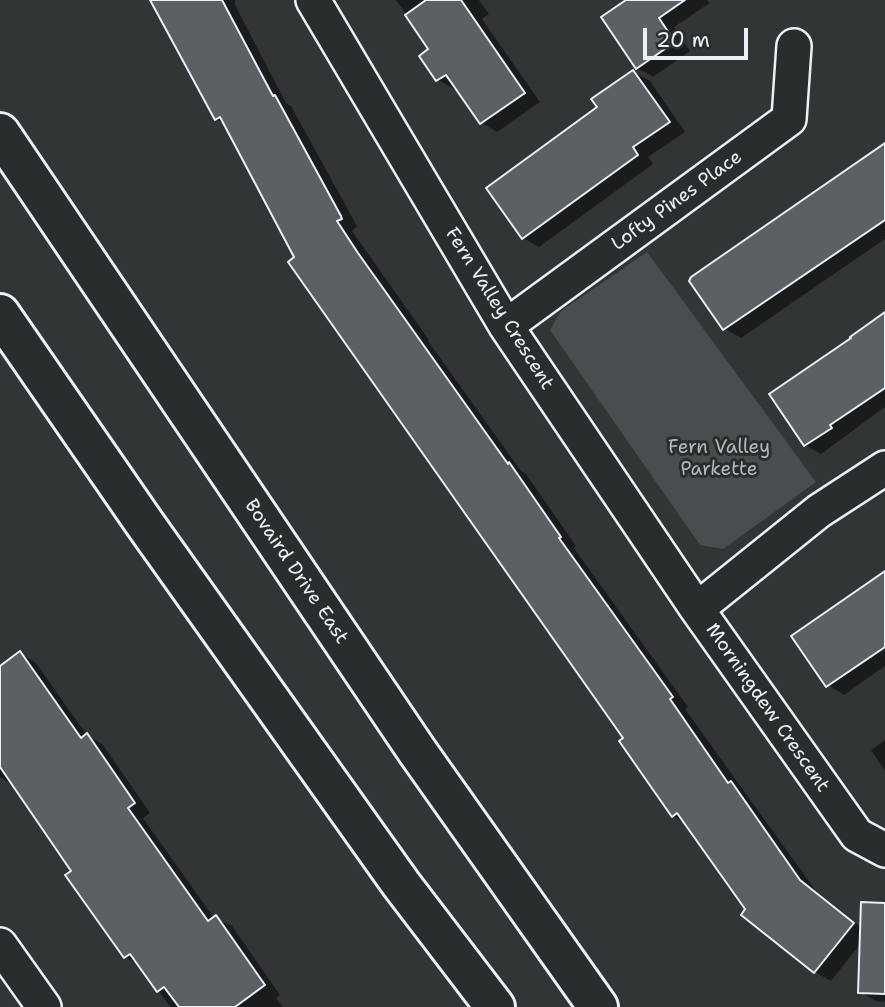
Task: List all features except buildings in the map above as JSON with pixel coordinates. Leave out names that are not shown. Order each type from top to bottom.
[{"type":"main road","name":"Bovaird Drive East","points":[[0,133],[417,751],[598,1007]]},
{"type":"main road","points":[[0,314],[145,524],[401,884],[495,1007]]},
{"type":"street","name":"Fern Valley Crescent","points":[[313,0],[506,326],[697,609]]},
{"type":"street","name":"Lofty Pines Place","points":[[506,326],[789,119],[794,46]]},
{"type":"street","name":"Morningdew Crescent","points":[[885,468],[819,511],[697,609],[857,835],[885,850]]},
{"type":"street","points":[[0,946],[44,1007]]},
{"type":"green space","name":"Fern Valley Parkette","points":[[647,252],[816,482],[723,549],[700,545],[550,330],[561,311]]}]
